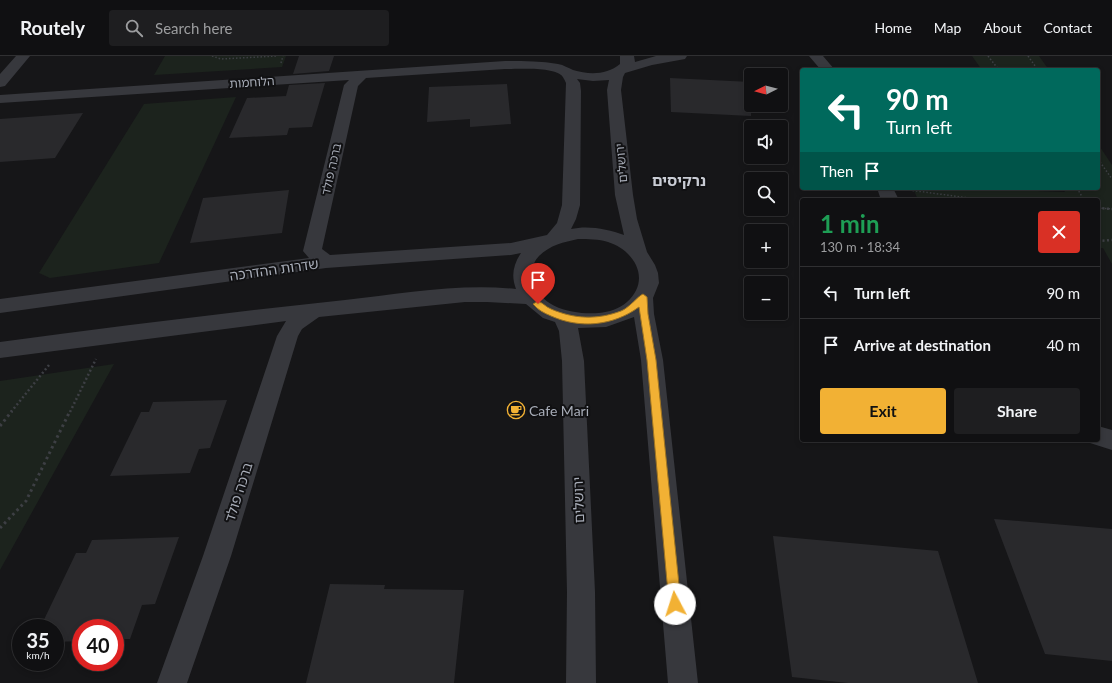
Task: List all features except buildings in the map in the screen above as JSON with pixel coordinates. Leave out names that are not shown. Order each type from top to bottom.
[{"type":"street","points":[[0,83],[23,56]]},
{"type":"street","name":"הלוחמות","points":[[505,65],[544,56]]},
{"type":"street","name":"ירושלים","points":[[627,56],[629,59],[628,64],[616,77],[614,90],[624,195],[628,219],[638,253]]},
{"type":"street","points":[[621,71],[649,61],[680,56]]},
{"type":"street","points":[[816,56],[826,68]]},
{"type":"street","name":"הלוחמות","points":[[0,99],[362,75],[400,67],[505,65],[560,66],[591,77],[603,76],[621,71]]},
{"type":"street","points":[[551,240],[565,227],[569,218],[571,205],[574,91],[573,83],[560,66]]},
{"type":"street","name":"ברכה פולד","points":[[326,262],[312,251],[351,85],[362,75]]},
{"type":"street","points":[[578,233],[598,234],[617,239],[633,248],[638,253],[644,260],[650,274],[649,288],[641,302],[626,312],[607,319],[586,321],[564,318],[544,310],[530,298],[523,284],[522,269],[529,256],[541,244],[551,240],[578,233]]},
{"type":"street","name":"שדרות ההדרכה","points":[[0,306],[326,262],[511,249],[551,240]]},
{"type":"street","points":[[0,350],[315,310],[480,294],[502,294],[530,298]]},
{"type":"street","points":[[643,297],[644,314],[652,360],[683,683]]},
{"type":"street","name":"ברכה פולד","points":[[172,683],[217,556],[288,336],[295,324],[315,310]]},
{"type":"street","name":"ירושלים","points":[[564,318],[569,331],[573,361],[581,592],[581,683]]},
{"type":"street","points":[[1100,437],[1112,440]]},
{"type":"path","points":[[212,56],[221,59],[277,56]]},
{"type":"path","points":[[988,56],[997,68]]},
{"type":"path","points":[[1028,56],[1037,68]]},
{"type":"path","points":[[1100,162],[1112,180]]},
{"type":"path","points":[[906,190],[969,198]]},
{"type":"path","points":[[1100,208],[1112,209]]},
{"type":"path","points":[[1100,241],[1112,240]]},
{"type":"path","points":[[0,527],[26,500],[107,337]]},
{"type":"path","points":[[0,426],[68,342]]},
{"type":"shaded area","points":[[165,56],[286,56],[282,67],[154,75]]},
{"type":"shaded area","points":[[972,56],[1039,56],[1048,68],[981,68]]},
{"type":"shaded area","points":[[236,97],[159,263],[50,278],[39,273],[144,104]]},
{"type":"shaded area","points":[[1100,147],[1112,165],[1112,264],[1103,248],[1100,248],[1100,198],[917,198],[914,190],[1012,190],[1065,192],[1064,190],[1100,190]]},
{"type":"shaded area","points":[[114,364],[0,570],[0,381]]},
{"type":"place","name":"Cafe Mari","points":[[516,410]]},
{"type":"district","name":"נרקיסים","points":[[679,180]]},
{"type":"route","points":[[538,304],[544,310],[564,318],[586,321],[607,319],[626,312],[641,302],[643,297],[644,314],[652,360],[675,604]]}]
